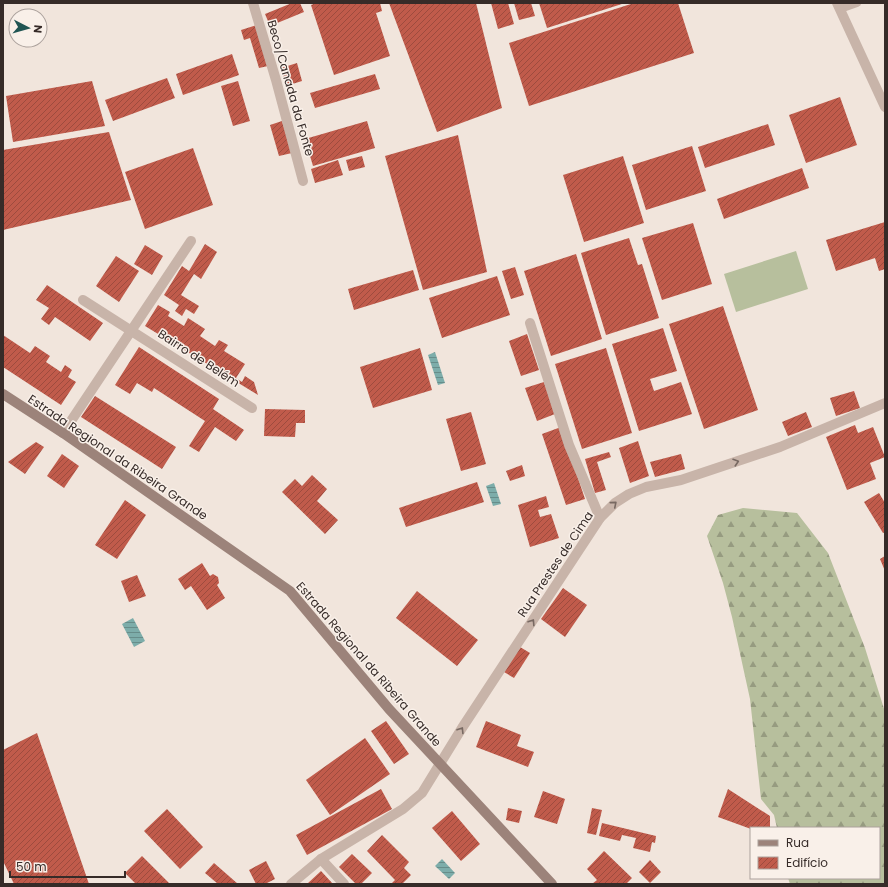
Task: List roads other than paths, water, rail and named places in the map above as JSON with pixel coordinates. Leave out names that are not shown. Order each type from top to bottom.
[{"type":"main road","name":"Estrada Regional da Ribeira Grande","points":[[3,394],[63,433],[290,591],[389,709],[552,884]]},
{"type":"street","name":"Beco/Canada da Fonte","points":[[253,3],[276,80],[303,181]]},
{"type":"street","points":[[839,6],[885,107]]},
{"type":"street","points":[[63,433],[191,241]]},
{"type":"street","name":"Bairro de Belém","points":[[83,300],[252,408]]},
{"type":"street","points":[[530,323],[569,444],[600,518]]},
{"type":"street","name":"Rua Prestes de Cima","points":[[291,884],[321,859],[403,809],[422,793],[600,518],[615,503],[640,489],[681,480],[780,447],[885,403]]},
{"type":"street","points":[[321,859],[344,884]]},
{"type":"lane","points":[[839,6],[857,3]]},
{"type":"water","points":[[435,352],[445,383],[438,385],[428,355]]},
{"type":"water","points":[[494,483],[501,504],[493,506],[486,486]]},
{"type":"water","points":[[133,618],[145,641],[134,647],[122,624]]},
{"type":"water","points":[[442,859],[455,873],[449,879],[435,866]]}]
